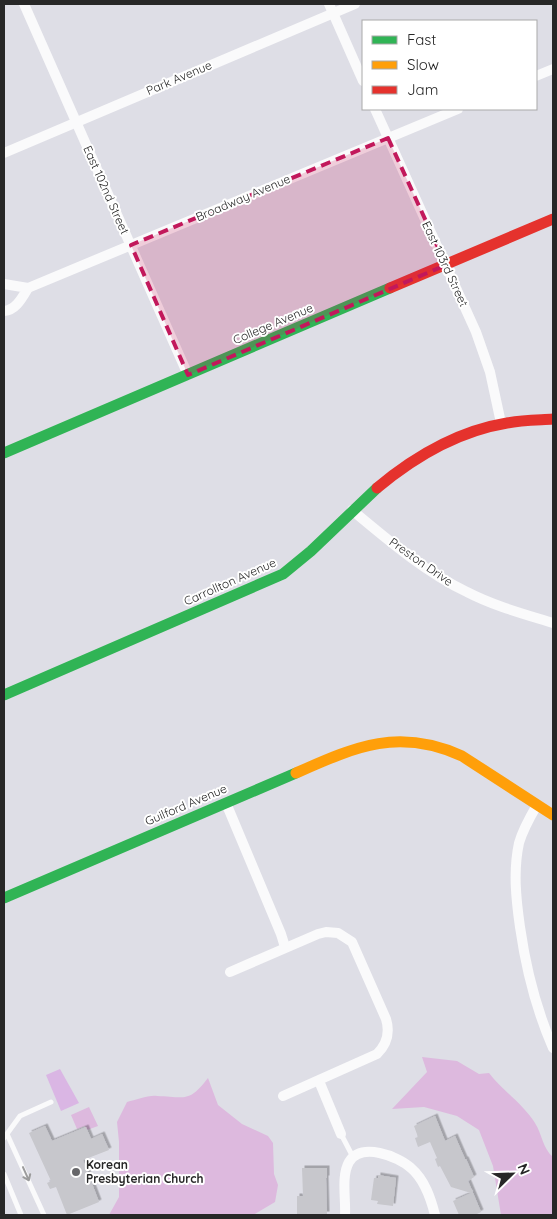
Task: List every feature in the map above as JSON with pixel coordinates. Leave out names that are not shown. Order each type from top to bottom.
[{"type":"street","name":"East 102nd Street","points":[[24,4],[188,375]]},
{"type":"street","name":"Park Avenue","points":[[4,153],[331,8],[355,4]]},
{"type":"street","points":[[331,8],[362,79]]},
{"type":"street","points":[[537,76],[553,69]]},
{"type":"street","name":"East 103rd Street","points":[[375,110],[474,326],[485,355],[501,423]]},
{"type":"street","name":"Broadway Avenue","points":[[28,288],[456,110]]},
{"type":"street","name":"College Avenue","points":[[4,453],[553,219]]},
{"type":"street","points":[[4,284],[28,288],[11,310],[4,311]]},
{"type":"street","name":"Carrollton Avenue","points":[[4,695],[283,574],[302,561],[378,486],[404,466],[436,448],[463,435],[501,423],[553,419]]},
{"type":"street","name":"Preston Drive","points":[[352,510],[424,567],[450,583],[476,596],[517,612],[553,623]]},
{"type":"street","name":"Guilford Avenue","points":[[4,898],[346,751],[380,742],[414,742],[451,751],[475,763],[553,815]]},
{"type":"street","points":[[226,803],[281,934],[284,947]]},
{"type":"street","points":[[537,805],[522,832],[518,847],[516,868],[517,906],[528,975],[543,1024],[553,1048]]},
{"type":"street","points":[[230,972],[284,947],[326,932],[342,934],[352,942],[386,1019],[388,1030],[385,1043],[377,1054],[283,1096]]},
{"type":"street","points":[[319,1081],[341,1134]]},
{"type":"street","points":[[345,1215],[348,1164],[353,1156],[371,1152],[385,1154],[412,1168],[430,1196],[435,1215]]},
{"type":"lane","points":[[44,1215],[6,1136],[20,1116],[51,1102]]},
{"type":"lane","points":[[341,1134],[353,1156]]},
{"type":"lane","points":[[4,1174],[21,1215]]},
{"type":"highlighted area","points":[[388,138],[446,265],[188,375],[131,245]]},
{"type":"shaded area","points":[[422,1057],[457,1061],[479,1074],[489,1073],[530,1116],[547,1150],[553,1157],[553,1215],[501,1215],[493,1166],[479,1130],[457,1116],[424,1107],[392,1109],[427,1072]]},
{"type":"shaded area","points":[[60,1069],[79,1103],[61,1111],[46,1075]]},
{"type":"shaded area","points":[[208,1078],[218,1105],[242,1124],[268,1136],[273,1143],[274,1174],[278,1185],[275,1202],[253,1215],[109,1215],[119,1197],[117,1122],[127,1102],[153,1096],[186,1097],[196,1092]]},
{"type":"shaded area","points":[[89,1107],[98,1126],[87,1130],[85,1126],[77,1129],[71,1115]]},
{"type":"building","points":[[435,1116],[445,1141],[455,1136],[474,1177],[468,1181],[481,1212],[475,1215],[459,1215],[453,1201],[471,1193],[451,1187],[440,1166],[438,1167],[435,1159],[437,1158],[430,1142],[418,1147],[415,1138],[418,1137],[414,1126]]},
{"type":"building","name":"Korean Presbyterian Church","points":[[45,1126],[52,1141],[86,1127],[91,1139],[102,1134],[109,1150],[83,1160],[99,1202],[67,1215],[56,1187],[50,1189],[47,1183],[51,1181],[29,1133]]},
{"type":"building","points":[[302,1168],[327,1168],[327,1214],[297,1214],[297,1196],[303,1196]]},
{"type":"building","points":[[378,1175],[396,1178],[393,1206],[377,1204],[378,1201],[371,1200],[374,1178],[378,1178]]},
{"type":"traffic: fast","points":[[4,453],[390,288]]},
{"type":"traffic: fast","points":[[4,695],[283,574],[311,551],[377,488]]},
{"type":"traffic: fast","points":[[4,898],[296,773]]},
{"type":"traffic: slow","points":[[296,773],[338,755],[377,744],[417,743],[439,747],[462,756],[553,815]]},
{"type":"traffic: jam","points":[[390,288],[553,219]]},
{"type":"traffic: jam","points":[[377,488],[421,456],[471,432],[513,422],[553,419]]},
{"type":"place","name":"Korean Presbyterian Church","points":[[76,1172]]}]
